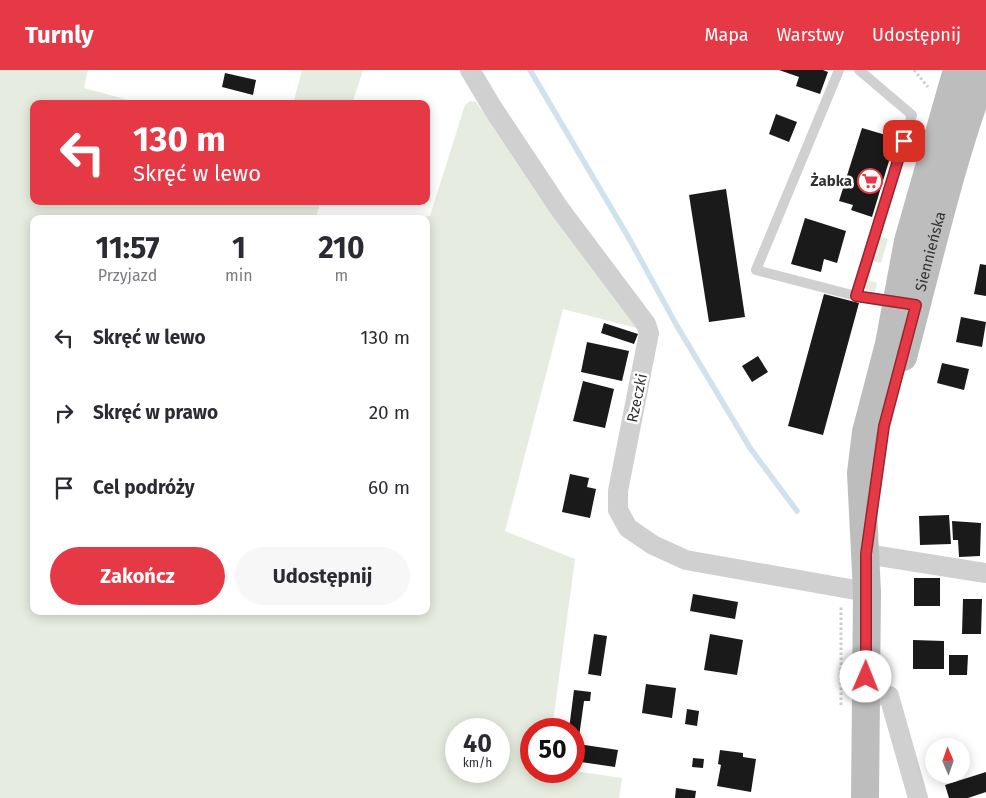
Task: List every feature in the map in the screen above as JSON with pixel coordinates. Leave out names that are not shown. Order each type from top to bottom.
[{"type":"main road","name":"Siennieńska","points":[[906,304],[908,241],[957,70]]},
{"type":"main road","name":"Siennieńska","points":[[865,798],[867,592],[861,473],[866,432],[889,344],[928,255],[961,141],[985,70]]},
{"type":"street","name":"Rzeczki","points":[[470,70],[492,107],[559,208],[646,324],[650,333],[618,491],[618,510],[628,528],[653,545],[686,560],[867,592]]},
{"type":"street","points":[[866,554],[986,573]]},
{"type":"street","points":[[866,694],[888,696],[918,798]]},
{"type":"lane","points":[[839,70],[756,270],[856,296],[906,304]]},
{"type":"lane","points":[[856,296],[912,115],[859,70]]},
{"type":"shaded area","points":[[0,70],[88,70],[84,88],[128,100],[30,100],[30,205],[320,205],[316,215],[30,215],[30,615],[430,615],[430,216],[465,105],[470,101],[476,102],[640,329],[563,309],[505,531],[575,559],[553,718],[520,718],[520,783],[585,783],[585,773],[622,778],[619,798],[0,798]]},
{"type":"shaded area","points":[[302,70],[363,70],[353,100],[294,100]]},
{"type":"shaded area","points":[[877,235],[888,239],[881,263],[873,261],[869,280],[877,283],[875,292],[866,290],[863,285]]},
{"type":"building","points":[[779,70],[823,70],[828,72],[820,94],[796,86],[799,77]]},
{"type":"building","points":[[225,73],[256,80],[253,95],[222,87]]},
{"type":"building","points":[[776,114],[797,122],[789,142],[769,134]]},
{"type":"building","points":[[862,128],[896,138],[872,217],[851,210],[853,205],[839,201]]},
{"type":"building","points":[[726,189],[745,317],[709,322],[689,195]]},
{"type":"building","points":[[805,218],[846,231],[837,263],[824,259],[821,272],[791,264]]},
{"type":"building","points":[[980,264],[986,265],[986,296],[974,294]]},
{"type":"building","points":[[824,294],[859,303],[823,435],[788,426]]},
{"type":"building","points":[[961,317],[986,322],[982,347],[956,342]]},
{"type":"building","points":[[604,323],[638,334],[634,344],[601,333]]},
{"type":"building","points":[[587,342],[629,351],[622,381],[581,372]]},
{"type":"building","points":[[758,356],[768,372],[752,382],[742,366]]},
{"type":"building","points":[[942,363],[969,369],[964,390],[937,383]]},
{"type":"building","points":[[583,381],[614,389],[605,428],[573,421]]},
{"type":"building","points":[[570,474],[589,478],[587,487],[596,489],[590,518],[562,512]]},
{"type":"building","points":[[949,515],[951,544],[920,545],[919,516]]},
{"type":"building","points":[[952,521],[981,523],[980,556],[959,557],[958,540],[953,540]]},
{"type":"building","points":[[914,578],[940,578],[940,606],[914,606]]},
{"type":"building","points":[[693,594],[738,602],[735,619],[690,611]]},
{"type":"building","points":[[963,599],[982,599],[981,634],[962,634]]},
{"type":"building","points":[[594,634],[607,636],[601,676],[588,674]]},
{"type":"building","points":[[710,634],[743,640],[737,675],[704,670]]},
{"type":"building","points":[[913,640],[944,641],[944,669],[913,669]]},
{"type":"building","points":[[949,655],[968,655],[967,675],[949,675]]},
{"type":"building","points":[[646,684],[676,688],[672,718],[642,713]]},
{"type":"building","points":[[574,690],[591,692],[590,701],[584,701],[582,718],[570,718]]},
{"type":"building","points":[[687,709],[699,711],[697,726],[685,724]]},
{"type":"building","points":[[585,745],[618,750],[615,767],[585,763]]},
{"type":"building","points":[[720,750],[743,753],[743,757],[756,759],[751,792],[717,786],[721,765],[718,764]]},
{"type":"building","points":[[693,758],[704,759],[703,768],[692,767]]},
{"type":"building","points":[[986,772],[986,792],[968,798],[949,798],[945,785],[970,783],[970,777]]},
{"type":"building","points":[[676,788],[696,791],[695,798],[675,798]]},
{"type":"waterway","points":[[530,70],[630,240],[677,326],[750,448],[797,511]]},
{"type":"place","name":"Żabka","points":[[870,181]]},
{"type":"route","points":[[866,677],[866,554],[884,426],[916,305],[856,296],[904,141]]}]
